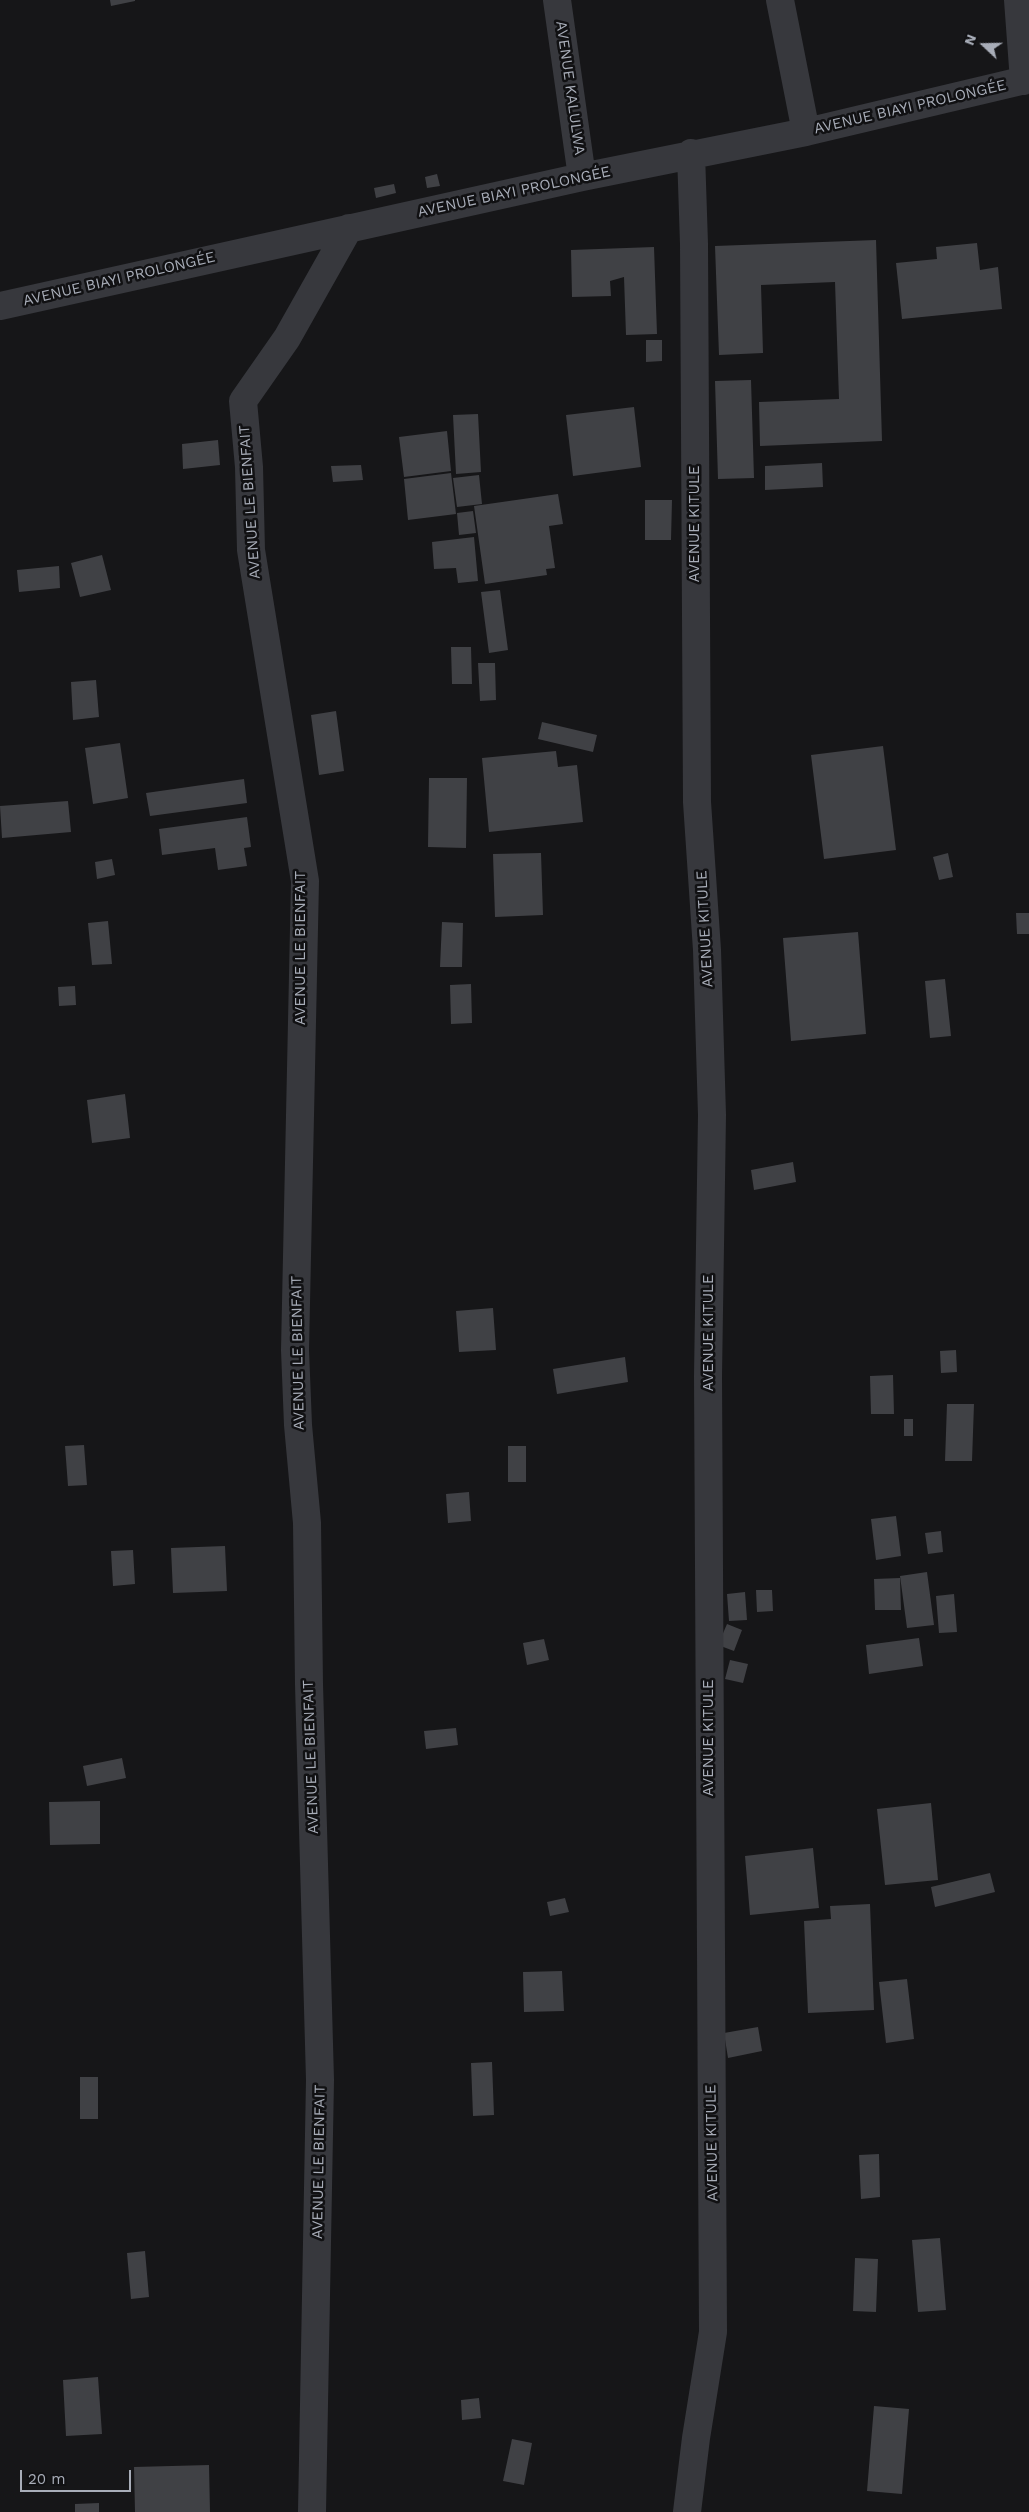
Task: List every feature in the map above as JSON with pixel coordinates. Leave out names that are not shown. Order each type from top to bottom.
[{"type":"street","name":"AVENUE KALULWA","points":[[557,0],[582,176]]},
{"type":"street","points":[[780,0],[806,132]]},
{"type":"street","points":[[1018,0],[1026,80]]},
{"type":"street","name":"AVENUE BIAYI PROLONGÉE","points":[[0,306],[582,176],[806,132],[1026,80]]},
{"type":"street","name":"AVENUE KITULE","points":[[687,2512],[713,2332],[708,1405],[712,1115],[708,950],[697,802],[694,244],[691,154]]},
{"type":"street","name":"AVENUE LE BIENFAIT","points":[[312,2512],[320,2080],[309,1684],[307,1523],[298,1425],[295,1350],[304,882],[251,550],[249,468],[243,401],[287,338],[349,228]]},
{"type":"building","points":[[110,0],[135,0],[135,1],[111,6]]},
{"type":"building","points":[[437,174],[440,186],[427,188],[425,177]]},
{"type":"building","points":[[394,184],[396,193],[376,198],[374,188]]},
{"type":"building","points":[[876,240],[882,441],[760,446],[759,402],[839,399],[835,282],[761,285],[763,353],[719,355],[715,246]]},
{"type":"building","points":[[977,243],[980,270],[998,267],[1002,309],[902,319],[896,263],[937,259],[936,247]]},
{"type":"building","points":[[654,247],[657,334],[626,335],[624,277],[610,281],[611,296],[572,297],[571,250]]},
{"type":"building","points":[[646,340],[662,340],[662,361],[646,362]]},
{"type":"building","points":[[751,380],[754,478],[718,479],[715,381]]},
{"type":"building","points":[[634,407],[641,467],[573,476],[566,415]]},
{"type":"building","points":[[478,414],[481,472],[456,474],[453,415]]},
{"type":"building","points":[[447,431],[451,471],[404,477],[399,437]]},
{"type":"building","points":[[218,440],[220,465],[183,469],[182,444]]},
{"type":"building","points":[[822,463],[823,487],[765,490],[765,466]]},
{"type":"building","points":[[361,465],[363,480],[333,482],[331,466]]},
{"type":"building","points":[[451,473],[456,514],[408,520],[404,479]]},
{"type":"building","points":[[479,475],[482,504],[457,507],[453,478]]},
{"type":"building","points":[[558,494],[563,524],[549,526],[555,568],[546,569],[547,575],[485,584],[474,506]]},
{"type":"building","points":[[645,500],[672,500],[671,540],[645,540]]},
{"type":"building","points":[[473,511],[476,533],[459,535],[457,513]]},
{"type":"building","points":[[474,537],[478,581],[458,583],[456,568],[434,569],[432,542]]},
{"type":"building","points":[[102,555],[111,590],[80,597],[71,563]]},
{"type":"building","points":[[59,566],[60,588],[19,592],[17,570]]},
{"type":"building","points":[[500,590],[508,650],[489,653],[481,592]]},
{"type":"building","points":[[451,647],[471,647],[472,684],[452,684]]},
{"type":"building","points":[[478,663],[495,663],[496,700],[480,701]]},
{"type":"building","points":[[96,680],[99,717],[73,720],[71,682]]},
{"type":"building","points":[[336,711],[344,771],[319,775],[311,715]]},
{"type":"building","points":[[542,722],[597,735],[593,752],[538,739]]},
{"type":"building","points":[[120,743],[128,798],[93,804],[85,748]]},
{"type":"building","points":[[883,746],[896,850],[824,859],[811,755]]},
{"type":"building","points":[[556,751],[558,767],[577,765],[583,822],[489,832],[482,758]]},
{"type":"building","points":[[429,778],[467,778],[466,848],[428,847]]},
{"type":"building","points":[[244,779],[247,803],[150,816],[146,793]]},
{"type":"building","points":[[68,801],[71,832],[2,838],[0,806]]},
{"type":"building","points":[[247,817],[251,847],[244,848],[247,866],[218,870],[215,848],[162,855],[159,829]]},
{"type":"building","points":[[541,853],[543,915],[495,917],[493,854]]},
{"type":"building","points":[[948,853],[953,877],[939,880],[933,857]]},
{"type":"building","points":[[112,859],[115,875],[97,879],[95,862]]},
{"type":"building","points":[[1016,913],[1029,913],[1029,934],[1017,934]]},
{"type":"building","points":[[108,921],[112,964],[92,965],[88,923]]},
{"type":"building","points":[[442,922],[463,923],[462,967],[440,967]]},
{"type":"building","points":[[858,932],[866,1034],[791,1041],[783,938]]},
{"type":"building","points":[[945,979],[951,1036],[930,1038],[925,981]]},
{"type":"building","points":[[471,984],[472,1023],[451,1024],[450,985]]},
{"type":"building","points":[[75,986],[76,1005],[59,1006],[58,987]]},
{"type":"building","points":[[125,1094],[130,1138],[92,1143],[87,1100]]},
{"type":"building","points":[[793,1162],[796,1182],[754,1190],[751,1170]]},
{"type":"building","points":[[493,1308],[496,1350],[459,1352],[456,1311]]},
{"type":"building","points":[[956,1350],[957,1372],[941,1373],[940,1351]]},
{"type":"building","points":[[625,1357],[628,1382],[557,1394],[553,1369]]},
{"type":"building","points":[[893,1375],[894,1414],[871,1414],[870,1376]]},
{"type":"building","points":[[947,1404],[974,1404],[972,1461],[945,1461]]},
{"type":"building","points":[[904,1419],[913,1419],[913,1436],[904,1436]]},
{"type":"building","points":[[84,1445],[87,1485],[68,1486],[65,1446]]},
{"type":"building","points":[[508,1446],[526,1446],[526,1482],[508,1482]]},
{"type":"building","points":[[469,1492],[471,1521],[448,1523],[446,1494]]},
{"type":"building","points":[[896,1516],[901,1556],[876,1560],[871,1519]]},
{"type":"building","points":[[941,1531],[943,1552],[928,1554],[925,1533]]},
{"type":"building","points":[[225,1546],[227,1591],[173,1593],[171,1548]]},
{"type":"building","points":[[133,1550],[135,1584],[113,1586],[111,1551]]},
{"type":"building","points":[[927,1572],[934,1625],[907,1628],[900,1576]]},
{"type":"building","points":[[900,1578],[901,1610],[875,1610],[874,1579]]},
{"type":"building","points":[[756,1590],[772,1590],[773,1611],[757,1612]]},
{"type":"building","points":[[745,1592],[747,1620],[729,1621],[727,1594]]},
{"type":"building","points":[[954,1594],[957,1632],[939,1633],[936,1596]]},
{"type":"building","points":[[727,1624],[742,1630],[734,1651],[718,1645]]},
{"type":"building","points":[[919,1638],[923,1666],[869,1674],[866,1645]]},
{"type":"building","points":[[544,1639],[549,1660],[527,1665],[523,1643]]},
{"type":"building","points":[[730,1660],[748,1664],[743,1683],[725,1679]]},
{"type":"building","points":[[456,1728],[458,1745],[426,1749],[424,1731]]},
{"type":"building","points":[[122,1758],[126,1778],[87,1786],[83,1766]]},
{"type":"building","points":[[100,1801],[100,1844],[50,1845],[49,1802]]},
{"type":"building","points":[[931,1803],[938,1880],[885,1885],[877,1809]]},
{"type":"building","points":[[813,1848],[819,1908],[750,1915],[745,1856]]},
{"type":"building","points":[[990,1873],[995,1892],[935,1907],[931,1887]]},
{"type":"building","points":[[565,1898],[569,1912],[550,1916],[547,1902]]},
{"type":"building","points":[[870,1904],[874,2010],[808,2013],[804,1921],[831,1919],[830,1906]]},
{"type":"building","points":[[562,1971],[564,2011],[524,2012],[523,1972]]},
{"type":"building","points":[[907,1979],[914,2039],[886,2043],[879,1982]]},
{"type":"building","points":[[758,2027],[762,2051],[728,2058],[724,2033]]},
{"type":"building","points":[[492,2062],[494,2115],[473,2116],[471,2063]]},
{"type":"building","points":[[80,2077],[98,2077],[98,2119],[80,2119]]},
{"type":"building","points":[[879,2154],[880,2197],[861,2199],[859,2155]]},
{"type":"building","points":[[940,2238],[946,2310],[918,2312],[912,2240]]},
{"type":"building","points":[[145,2251],[149,2297],[131,2299],[127,2253]]},
{"type":"building","points":[[855,2258],[878,2259],[876,2312],[853,2311]]},
{"type":"building","points":[[98,2377],[102,2434],[66,2436],[63,2380]]},
{"type":"building","points":[[479,2398],[481,2418],[462,2420],[461,2400]]},
{"type":"building","points":[[874,2406],[909,2409],[902,2494],[867,2491]]},
{"type":"building","points":[[512,2439],[532,2443],[524,2485],[503,2481]]},
{"type":"building","points":[[209,2465],[210,2512],[135,2512],[134,2467]]},
{"type":"building","points":[[99,2503],[99,2512],[75,2512],[75,2504]]}]
